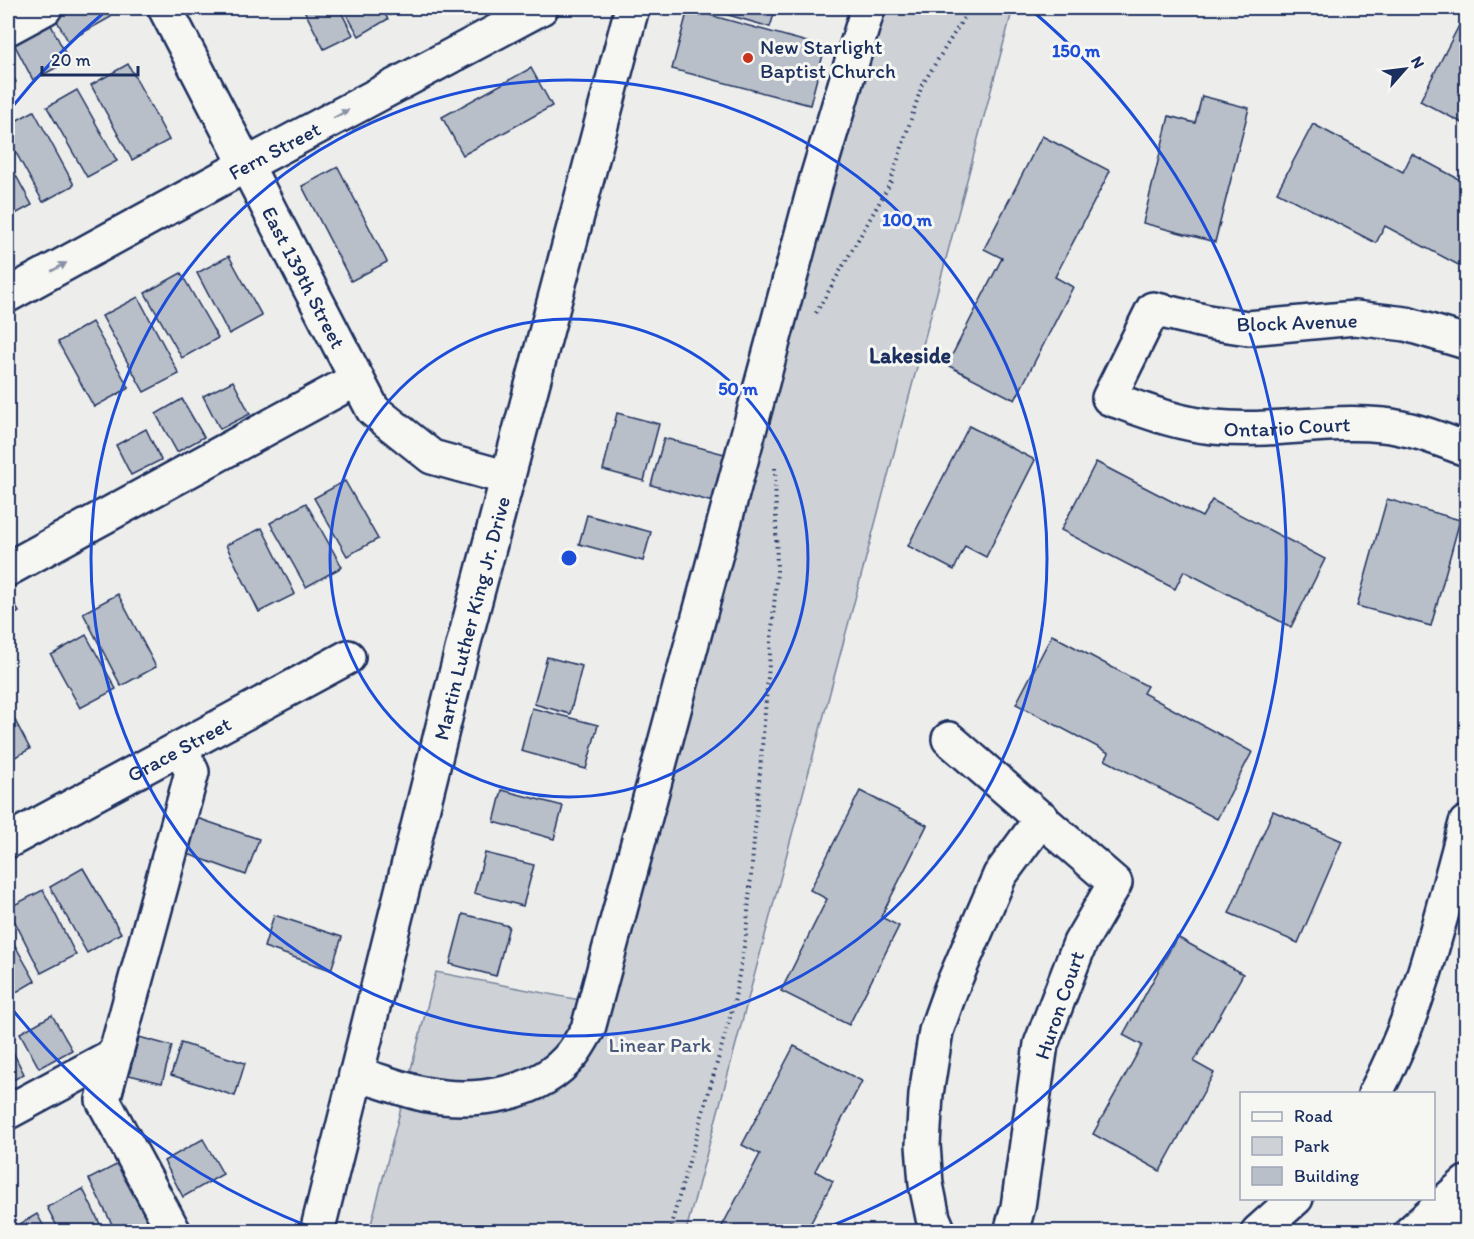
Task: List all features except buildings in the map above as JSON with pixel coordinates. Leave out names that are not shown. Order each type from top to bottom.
[{"type":"main road","points":[[8,28],[45,8]]},
{"type":"main road","name":"East 139th Street","points":[[165,8],[373,410],[432,457],[508,478]]},
{"type":"main road","name":"Martin Luther King Jr. Drive","points":[[317,1232],[463,646],[632,8]]},
{"type":"main road","points":[[356,1074],[423,1094],[455,1098],[511,1092],[536,1082],[550,1073],[572,1054],[588,1029],[817,178],[868,8]]},
{"type":"main road","name":"Fern Street","points":[[8,296],[529,10]]},
{"type":"main road","name":"Block Avenue","points":[[1109,398],[1153,309],[1208,322],[1248,328],[1355,318],[1406,324],[1467,342]]},
{"type":"main road","points":[[8,569],[357,379]]},
{"type":"main road","name":"Ontario Court","points":[[1109,398],[1169,419],[1212,427],[1253,430],[1348,423],[1384,425],[1419,432],[1467,448]]},
{"type":"main road","name":"Grace Street","points":[[8,841],[348,657]]},
{"type":"main road","name":"Huron Court","points":[[949,739],[1115,883],[1080,943],[1041,1044],[1018,1207],[1011,1232]]},
{"type":"main road","points":[[174,1232],[103,1100],[192,772],[180,748]]},
{"type":"main road","points":[[939,1232],[933,1218],[926,1184],[923,1145],[926,1094],[936,1031],[951,989],[1000,875],[1042,818]]},
{"type":"main road","points":[[1376,1092],[1386,1074],[1423,976],[1467,823]]},
{"type":"main road","points":[[8,1112],[116,1054]]},
{"type":"main road","points":[[1411,1232],[1467,1182]]},
{"type":"main road","points":[[1258,1232],[1294,1200]]},
{"type":"main road","points":[[1457,1232],[1467,1218]]},
{"type":"path","points":[[814,317],[890,184],[922,85],[970,8]]},
{"type":"path","points":[[669,1232],[734,1003],[746,935],[777,571],[775,463]]},
{"type":"green space","name":"Linear Park","points":[[868,8],[1013,8],[686,1231],[369,1232],[436,972],[595,1003]]},
{"type":"place","name":"New Starlight Baptist Church","points":[[748,58]]},
{"type":"district","name":"Lakeside","points":[[910,355]]}]
